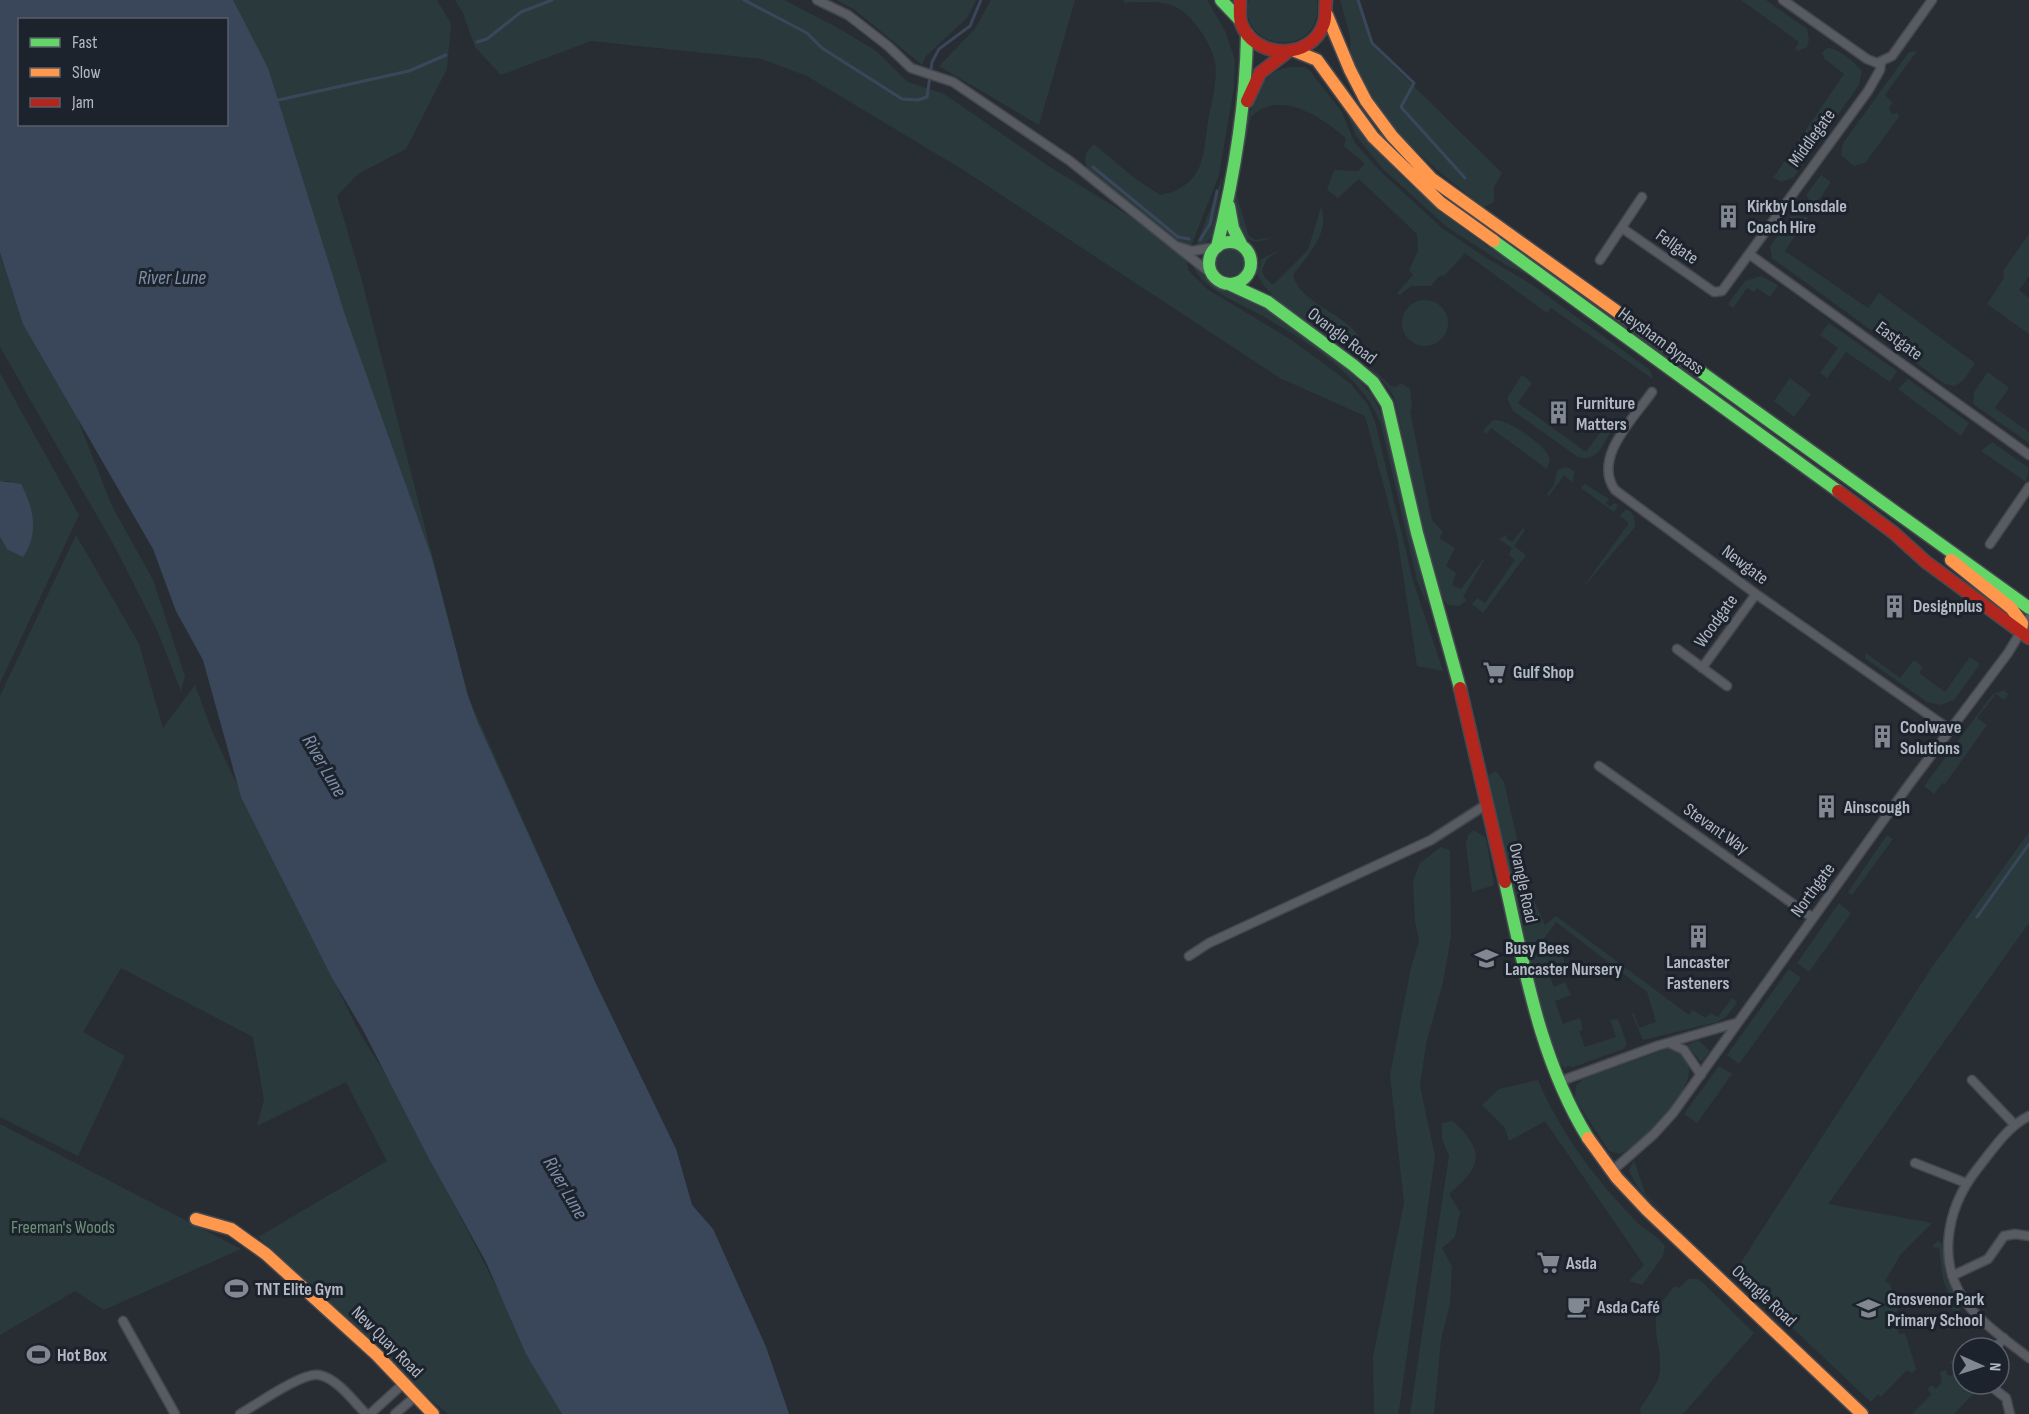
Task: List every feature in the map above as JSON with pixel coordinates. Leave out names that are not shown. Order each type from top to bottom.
[{"type":"main road","points":[[1221,0],[1240,20],[1247,34],[1247,69],[1229,187],[1216,247],[1209,258],[1213,275],[1229,284],[1245,278],[1251,268],[1250,254],[1240,244],[1231,220],[1229,187]]},
{"type":"main road","points":[[1240,0],[1240,20]]},
{"type":"main road","name":"Heysham Bypass","points":[[1326,0],[1327,15],[1351,73],[1369,106],[1432,179],[2029,608]]},
{"type":"main road","points":[[1242,110],[1260,73],[1290,52],[1316,38],[1327,15]]},
{"type":"main road","name":"Heysham Bypass","points":[[1247,34],[1264,49],[1290,52],[1317,60],[1373,137],[1441,203],[1797,460],[1894,532],[1926,561],[2025,635]]},
{"type":"main road","points":[[1216,247],[1228,242],[1240,244]]},
{"type":"main road","name":"Ovangle Road","points":[[1251,268],[1256,285],[1268,302]]},
{"type":"main road","name":"Ovangle Road","points":[[1229,284],[1268,302],[1353,365],[1372,382],[1387,404],[1419,542],[1456,672],[1527,983],[1547,1057],[1591,1143],[1612,1172],[1854,1411]]},
{"type":"main road","points":[[1936,543],[1963,573],[2016,612],[2025,635]]},
{"type":"main road","name":"New Quay Road","points":[[196,1219],[231,1229],[266,1254],[337,1317],[433,1414]]},
{"type":"street","points":[[817,0],[848,15],[918,72],[948,80],[1070,160],[1213,275]]},
{"type":"street","points":[[1783,0],[1867,59],[1881,62]]},
{"type":"street","name":"Middlegate","points":[[1714,292],[1722,291],[1728,285],[1868,91],[1880,70],[1881,62],[1892,56],[1932,0]]},
{"type":"street","points":[[1600,260],[1642,197]]},
{"type":"street","name":"Fellgate","points":[[1622,228],[1714,292]]},
{"type":"street","points":[[1176,246],[1192,251],[1216,247]]},
{"type":"street","name":"Eastgate","points":[[1749,254],[2029,455]]},
{"type":"street","name":"Newgate","points":[[1652,392],[1609,456],[1607,470],[1611,484],[1756,594],[1949,729]]},
{"type":"street","points":[[1990,544],[2029,487]]},
{"type":"street","name":"Woodgate","points":[[1702,668],[1756,594]]},
{"type":"street","name":"Northgate","points":[[1612,1172],[1660,1128],[1701,1075],[1949,729],[2008,653],[2025,635],[2029,618]]},
{"type":"street","points":[[1677,649],[1727,686]]},
{"type":"street","name":"Stevant Way","points":[[1599,766],[1813,918]]},
{"type":"street","points":[[1189,956],[1209,943],[1431,840],[1487,804]]},
{"type":"street","points":[[1558,1082],[1737,1022]]},
{"type":"street","points":[[1669,1043],[1684,1050],[1701,1075]]},
{"type":"street","points":[[1972,1080],[2013,1124]]},
{"type":"street","points":[[2002,1336],[1972,1310],[1952,1276],[1947,1254],[1949,1229],[1966,1183],[2013,1124],[2029,1116]]},
{"type":"street","points":[[1915,1163],[1966,1183]]},
{"type":"street","points":[[1952,1276],[1988,1259],[2004,1236],[2015,1234],[2029,1236]]},
{"type":"street","points":[[123,1321],[175,1414]]},
{"type":"street","points":[[2011,1344],[2029,1358]]},
{"type":"street","points":[[240,1414],[303,1378],[319,1374],[332,1381],[368,1414],[404,1383]]},
{"type":"street","points":[[395,1414],[416,1396]]},
{"type":"street","points":[[2003,1396],[2010,1414]]},
{"type":"green space","points":[[178,0],[437,0],[451,24],[447,69],[406,149],[358,174],[337,196],[361,277],[468,696],[597,986],[676,1149],[692,1205],[713,1229],[766,1347],[789,1414],[742,1414],[227,126],[228,18],[221,18]]},
{"type":"green space","points":[[455,0],[784,0],[876,51],[908,82],[944,94],[1050,167],[1128,215],[1187,259],[1188,270],[1207,289],[1293,341],[1351,384],[1368,405],[1375,422],[1413,581],[1443,671],[1417,666],[1397,536],[1365,416],[1280,378],[965,171],[807,76],[762,59],[591,41],[501,75],[475,47],[463,13]]},
{"type":"green space","points":[[836,0],[976,0],[967,18],[926,56],[922,65],[854,9]]},
{"type":"green space","points":[[991,0],[1075,0],[1039,125],[939,66],[974,30]]},
{"type":"green space","points":[[1124,0],[1207,0],[1225,31],[1235,60],[1234,87],[1219,175],[1191,246],[1168,235],[1154,224],[1087,168],[1085,161],[1086,155],[1094,144],[1133,177],[1160,195],[1175,191],[1188,183],[1195,175],[1203,157],[1216,77],[1215,62],[1209,46],[1193,21],[1178,8],[1160,3],[1125,3]]},
{"type":"green space","points":[[1249,0],[1317,0],[1316,20],[1307,33],[1295,41],[1280,42],[1266,39],[1255,30],[1248,17]]},
{"type":"green space","points":[[1340,0],[1360,0],[1371,44],[1502,173],[1494,187],[1494,202],[1484,207],[1444,176],[1388,121],[1360,78],[1351,54],[1350,36]]},
{"type":"green space","points":[[1741,0],[1766,0],[1807,29],[1809,40],[1807,47],[1798,51],[1795,49],[1799,42]]},
{"type":"green space","points":[[1827,48],[1841,53],[1862,71],[1859,85],[1794,177],[1782,182],[1773,178],[1844,74],[1825,59],[1822,53]]},
{"type":"green space","points":[[1917,51],[1885,95],[1895,106],[1891,104],[1889,108],[1892,114],[1898,113],[1899,117],[1865,163],[1854,166],[1841,155],[1843,143],[1909,52]]},
{"type":"green space","points":[[1305,67],[1342,112],[1354,142],[1381,172],[1442,228],[1486,258],[1531,284],[1650,370],[1653,379],[1551,308],[1547,313],[1465,253],[1445,275],[1439,276],[1431,286],[1411,286],[1400,295],[1397,293],[1413,275],[1409,270],[1418,251],[1417,234],[1359,179],[1338,198],[1327,190],[1334,170],[1358,171],[1365,164],[1344,146],[1346,138],[1312,114],[1287,105],[1274,105],[1262,109],[1251,117],[1235,189],[1243,137],[1256,95],[1263,83],[1281,69]]},
{"type":"green space","points":[[1345,108],[1369,140],[1401,176],[1453,221],[1528,275],[1506,265],[1447,227],[1383,169],[1356,136]]},
{"type":"green space","points":[[1821,175],[1831,182],[1814,207],[1806,195]]},
{"type":"green space","points":[[1223,176],[1212,237],[1205,244],[1196,246]]},
{"type":"green space","points":[[0,179],[81,428],[112,506],[153,580],[185,676],[181,691],[157,630],[115,547],[0,347]]},
{"type":"green space","points":[[1235,191],[1249,236],[1255,240],[1275,237],[1256,241],[1245,237],[1238,226]]},
{"type":"green space","points":[[1321,207],[1323,226],[1320,234],[1311,252],[1293,275],[1299,287],[1309,297],[1356,332],[1363,344],[1365,358],[1362,359],[1391,386],[1396,387],[1401,383],[1410,389],[1412,407],[1410,411],[1432,520],[1443,532],[1439,538],[1455,548],[1446,566],[1456,573],[1452,585],[1461,589],[1484,560],[1463,597],[1467,600],[1459,606],[1448,605],[1441,594],[1434,572],[1394,397],[1381,379],[1364,363],[1284,306],[1268,291],[1257,274],[1261,259],[1280,250],[1267,259],[1262,270],[1264,277],[1273,285],[1308,250]]},
{"type":"green space","points":[[1791,216],[1808,217],[1785,251],[1868,308],[1879,293],[1975,363],[1964,380],[1955,386],[1945,384],[1772,258],[1770,247]]},
{"type":"green space","points":[[2029,234],[2029,276],[2019,290],[2029,298],[2029,334],[1987,304],[2004,278],[2003,271]]},
{"type":"green space","points":[[1230,248],[1240,252],[1244,262],[1240,272],[1230,276],[1220,272],[1216,262],[1220,252]]},
{"type":"green space","points":[[1191,262],[1214,287],[1255,300],[1353,374],[1372,395],[1385,421],[1428,607],[1417,580],[1381,424],[1372,406],[1361,390],[1330,360],[1295,335],[1211,287],[1203,280]]},
{"type":"green space","points":[[1761,276],[1778,285],[1770,297],[1757,288],[1754,292],[1747,288],[1733,308],[1728,304],[1745,281]]},
{"type":"green space","points":[[1425,300],[1441,307],[1448,323],[1441,339],[1425,346],[1409,339],[1402,323],[1409,307]]},
{"type":"green space","points":[[1829,323],[1897,371],[1890,382],[1846,352],[1827,378],[1820,373],[1838,348],[1820,335]]},
{"type":"green space","points":[[1988,372],[2009,388],[1995,408],[2029,432],[2029,443],[1973,404],[1974,392]]},
{"type":"green space","points":[[0,373],[79,515],[0,683],[0,537],[7,549],[10,481],[0,481]]},
{"type":"green space","points":[[1522,375],[1532,383],[1518,403],[1586,452],[1605,426],[1612,430],[1595,455],[1585,458],[1578,457],[1513,411],[1507,398]]},
{"type":"green space","points":[[1790,378],[1811,394],[1794,417],[1774,401]]},
{"type":"green space","points":[[1908,379],[1969,423],[1961,436],[1898,389]]},
{"type":"green space","points":[[1493,420],[1507,423],[1534,440],[1550,459],[1547,469],[1491,428],[1486,434],[1483,431]]},
{"type":"green space","points":[[1992,442],[2029,468],[2026,482],[1981,451]]},
{"type":"green space","points":[[1566,467],[1574,471],[1573,483],[1564,475],[1549,496],[1547,494],[1554,485],[1557,470]]},
{"type":"green space","points":[[1585,484],[1609,499],[1606,503],[1610,507],[1614,503],[1618,505],[1614,512],[1581,488]]},
{"type":"green space","points":[[1625,510],[1629,510],[1634,516],[1635,527],[1581,590],[1629,523],[1620,516]]},
{"type":"green space","points":[[1523,528],[1525,530],[1514,546],[1526,555],[1483,613],[1472,604],[1477,598],[1485,603],[1515,560],[1509,555],[1512,548],[1499,539],[1508,534],[1506,538],[1512,542]]},
{"type":"green space","points":[[76,535],[139,644],[163,728],[195,685],[212,731],[231,772],[359,1032],[391,1083],[562,1414],[448,1414],[412,1384],[258,1237],[387,1161],[346,1082],[257,1126],[264,1100],[253,1037],[121,968],[83,1032],[125,1056],[78,1156],[0,1117],[0,696]]},
{"type":"green space","points":[[1866,653],[1900,678],[1914,660],[1923,667],[1919,673],[1945,692],[1970,657],[1980,664],[1954,700],[1941,705],[1927,702],[1865,658]]},
{"type":"green space","points":[[2004,690],[2008,694],[2004,700],[1996,694],[1977,718],[1987,725],[1945,784],[1942,783],[1934,794],[1924,786],[1993,694]]},
{"type":"green space","points":[[1496,771],[1504,782],[1528,887],[1545,925],[1556,916],[1689,1015],[1693,1010],[1706,1018],[1710,1013],[1718,1017],[1732,998],[1737,1002],[1726,1017],[1717,1022],[1643,1040],[1632,1014],[1634,1013],[1639,1028],[1656,1022],[1647,992],[1556,922],[1542,941],[1564,958],[1564,963],[1547,970],[1554,987],[1565,982],[1571,995],[1555,1001],[1563,1024],[1580,1018],[1583,1030],[1579,1031],[1585,1047],[1616,1037],[1610,1020],[1618,1019],[1627,1044],[1624,1049],[1573,1067],[1567,1066],[1566,1069],[1556,1059],[1545,1028],[1488,775]]},
{"type":"green space","points":[[1474,830],[1486,838],[1494,885],[1472,892],[1466,844],[1468,835]]},
{"type":"green space","points":[[2029,832],[2029,923],[1828,1204],[1932,1223],[1901,1254],[1885,1281],[1890,1284],[1898,1311],[1893,1313],[1899,1334],[1905,1333],[1916,1369],[1912,1373],[1907,1370],[1881,1397],[1878,1394],[1871,1402],[1734,1273],[1930,970]]},
{"type":"green space","points":[[1887,835],[1893,839],[1852,895],[1848,892]]},
{"type":"green space","points":[[1441,847],[1450,850],[1451,937],[1443,982],[1426,1044],[1420,1086],[1435,1156],[1398,1414],[1374,1414],[1373,1357],[1404,1203],[1390,1075],[1411,968],[1419,941],[1415,921],[1413,881],[1420,863]]},
{"type":"green space","points":[[1839,903],[1851,913],[1809,972],[1797,963]]},
{"type":"green space","points":[[1789,969],[1801,978],[1739,1064],[1727,1055]]},
{"type":"green space","points":[[1698,1040],[1710,1051],[1701,1062],[1687,1045]]},
{"type":"green space","points":[[1667,1049],[1684,1057],[1689,1069],[1686,1085],[1662,1119],[1632,1147],[1620,1154],[1609,1151],[1575,1099],[1576,1086],[1583,1079]]},
{"type":"green space","points":[[1719,1066],[1732,1074],[1697,1123],[1684,1114]]},
{"type":"green space","points":[[1538,1080],[1556,1117],[1590,1168],[1634,1219],[1665,1246],[1663,1256],[1642,1285],[1629,1281],[1644,1265],[1545,1121],[1509,1141],[1505,1128],[1482,1105],[1499,1089]]},
{"type":"green space","points":[[1453,1121],[1471,1141],[1476,1158],[1468,1175],[1449,1194],[1460,1212],[1455,1237],[1442,1248],[1452,1267],[1450,1304],[1441,1340],[1434,1414],[1410,1414],[1449,1156],[1442,1139],[1442,1123]]},
{"type":"green space","name":"Freeman's Woods","points":[[0,1124],[241,1249],[104,1310],[75,1291],[0,1335]]},
{"type":"green space","points":[[1634,1160],[1645,1193],[1673,1223],[1638,1188],[1629,1171]]},
{"type":"green space","points":[[1938,1240],[1942,1244],[1946,1277],[1962,1309],[1956,1311],[1946,1307],[1952,1301],[1943,1280],[1939,1248],[1932,1247]]},
{"type":"green space","points":[[1688,1279],[1697,1279],[1702,1282],[1754,1333],[1683,1414],[1641,1414],[1640,1409],[1655,1386],[1660,1371],[1656,1328],[1659,1309],[1675,1286],[1679,1288]]},
{"type":"green space","points":[[1939,1315],[1955,1323],[1957,1327],[1947,1330],[1943,1324],[1936,1324],[1935,1317]]},
{"type":"green space","points":[[1946,1370],[1947,1375],[1951,1376],[1951,1396],[1971,1396],[1954,1414],[1912,1414],[1932,1394],[1927,1389],[1932,1385],[1936,1389],[1942,1382],[1940,1372]]},
{"type":"water","name":"River Lune","points":[[0,0],[233,0],[268,68],[345,315],[432,558],[468,696],[477,721],[597,986],[676,1149],[692,1205],[713,1229],[766,1347],[789,1414],[562,1414],[526,1354],[486,1262],[426,1153],[363,1030],[332,978],[241,797],[203,660],[176,611],[153,549],[23,324],[0,252]]},
{"type":"water","points":[[0,481],[21,484],[29,502],[33,530],[23,557],[7,549],[0,537]]},
{"type":"waterway","points":[[477,42],[487,39],[521,12],[552,0]]},
{"type":"waterway","points":[[744,0],[807,33],[822,48],[902,99],[918,100],[927,97],[932,62],[939,49],[970,26],[981,0]]},
{"type":"waterway","points":[[1358,0],[1372,43],[1414,83],[1401,107],[1465,178]]},
{"type":"waterway","points":[[274,101],[409,71],[446,55]]},
{"type":"waterway","points":[[1093,167],[1178,237],[1189,239]]},
{"type":"waterway","points":[[1200,240],[1210,224],[1217,191]]},
{"type":"waterway","points":[[1977,917],[2029,844]]},
{"type":"traffic: fast","points":[[1221,0],[1240,20]]},
{"type":"traffic: fast","points":[[1217,247],[1238,141],[1247,34]]},
{"type":"traffic: fast","points":[[1229,206],[1233,228],[1241,244]]},
{"type":"traffic: fast","points":[[1494,241],[1838,491]]},
{"type":"traffic: fast","points":[[1230,242],[1238,243],[1245,248],[1250,255],[1251,263],[1250,271],[1245,278],[1238,283],[1230,284],[1222,283],[1215,278],[1210,271],[1209,263],[1210,255],[1215,248],[1222,243],[1230,242]]},
{"type":"traffic: fast","points":[[1229,284],[1268,302],[1353,365],[1373,382],[1387,404],[1417,533],[1460,688]]},
{"type":"traffic: fast","points":[[1633,323],[2029,608]]},
{"type":"traffic: fast","points":[[1505,882],[1527,981],[1546,1046],[1571,1108],[1588,1138]]},
{"type":"traffic: slow","points":[[1327,15],[1366,101],[1392,136],[1432,179],[1633,323]]},
{"type":"traffic: slow","points":[[1295,51],[1317,60],[1373,137],[1441,203],[1494,241]]},
{"type":"traffic: slow","points":[[1951,560],[2011,608],[2022,623],[2021,632]]},
{"type":"traffic: slow","points":[[1588,1138],[1617,1178],[1647,1210],[1862,1414]]},
{"type":"traffic: slow","points":[[196,1219],[231,1229],[266,1254],[377,1355],[433,1414]]},
{"type":"traffic: jam","points":[[1240,0],[1240,21],[1248,35],[1258,44],[1283,51],[1308,44],[1318,35],[1325,21],[1326,0]]},
{"type":"traffic: jam","points":[[1247,101],[1260,73],[1286,53]]},
{"type":"traffic: jam","points":[[1838,491],[1894,533],[1926,562],[2029,638]]},
{"type":"traffic: jam","points":[[1460,688],[1505,882]]},
{"type":"place","name":"Kirkby Lonsdale Coach Hire","points":[[1729,216]]},
{"type":"place","name":"Furniture Matters","points":[[1558,413]]},
{"type":"place","name":"Designplus","points":[[1895,606]]},
{"type":"place","name":"Gulf Shop","points":[[1495,672]]},
{"type":"place","name":"Coolwave Solutions","points":[[1882,737]]},
{"type":"place","name":"Ainscough","points":[[1826,807]]},
{"type":"place","name":"Lancaster Fasteners","points":[[1698,936]]},
{"type":"place","name":"Busy Bees Lancaster Nursery","points":[[1487,958]]},
{"type":"place","name":"Asda","points":[[1548,1263]]},
{"type":"place","name":"TNT Elite Gym","points":[[237,1289]]},
{"type":"place","name":"Asda Café","points":[[1579,1307]]},
{"type":"place","name":"Grosvenor Park Primary School","points":[[1869,1309]]},
{"type":"place","name":"Hot Box","points":[[39,1355]]}]
